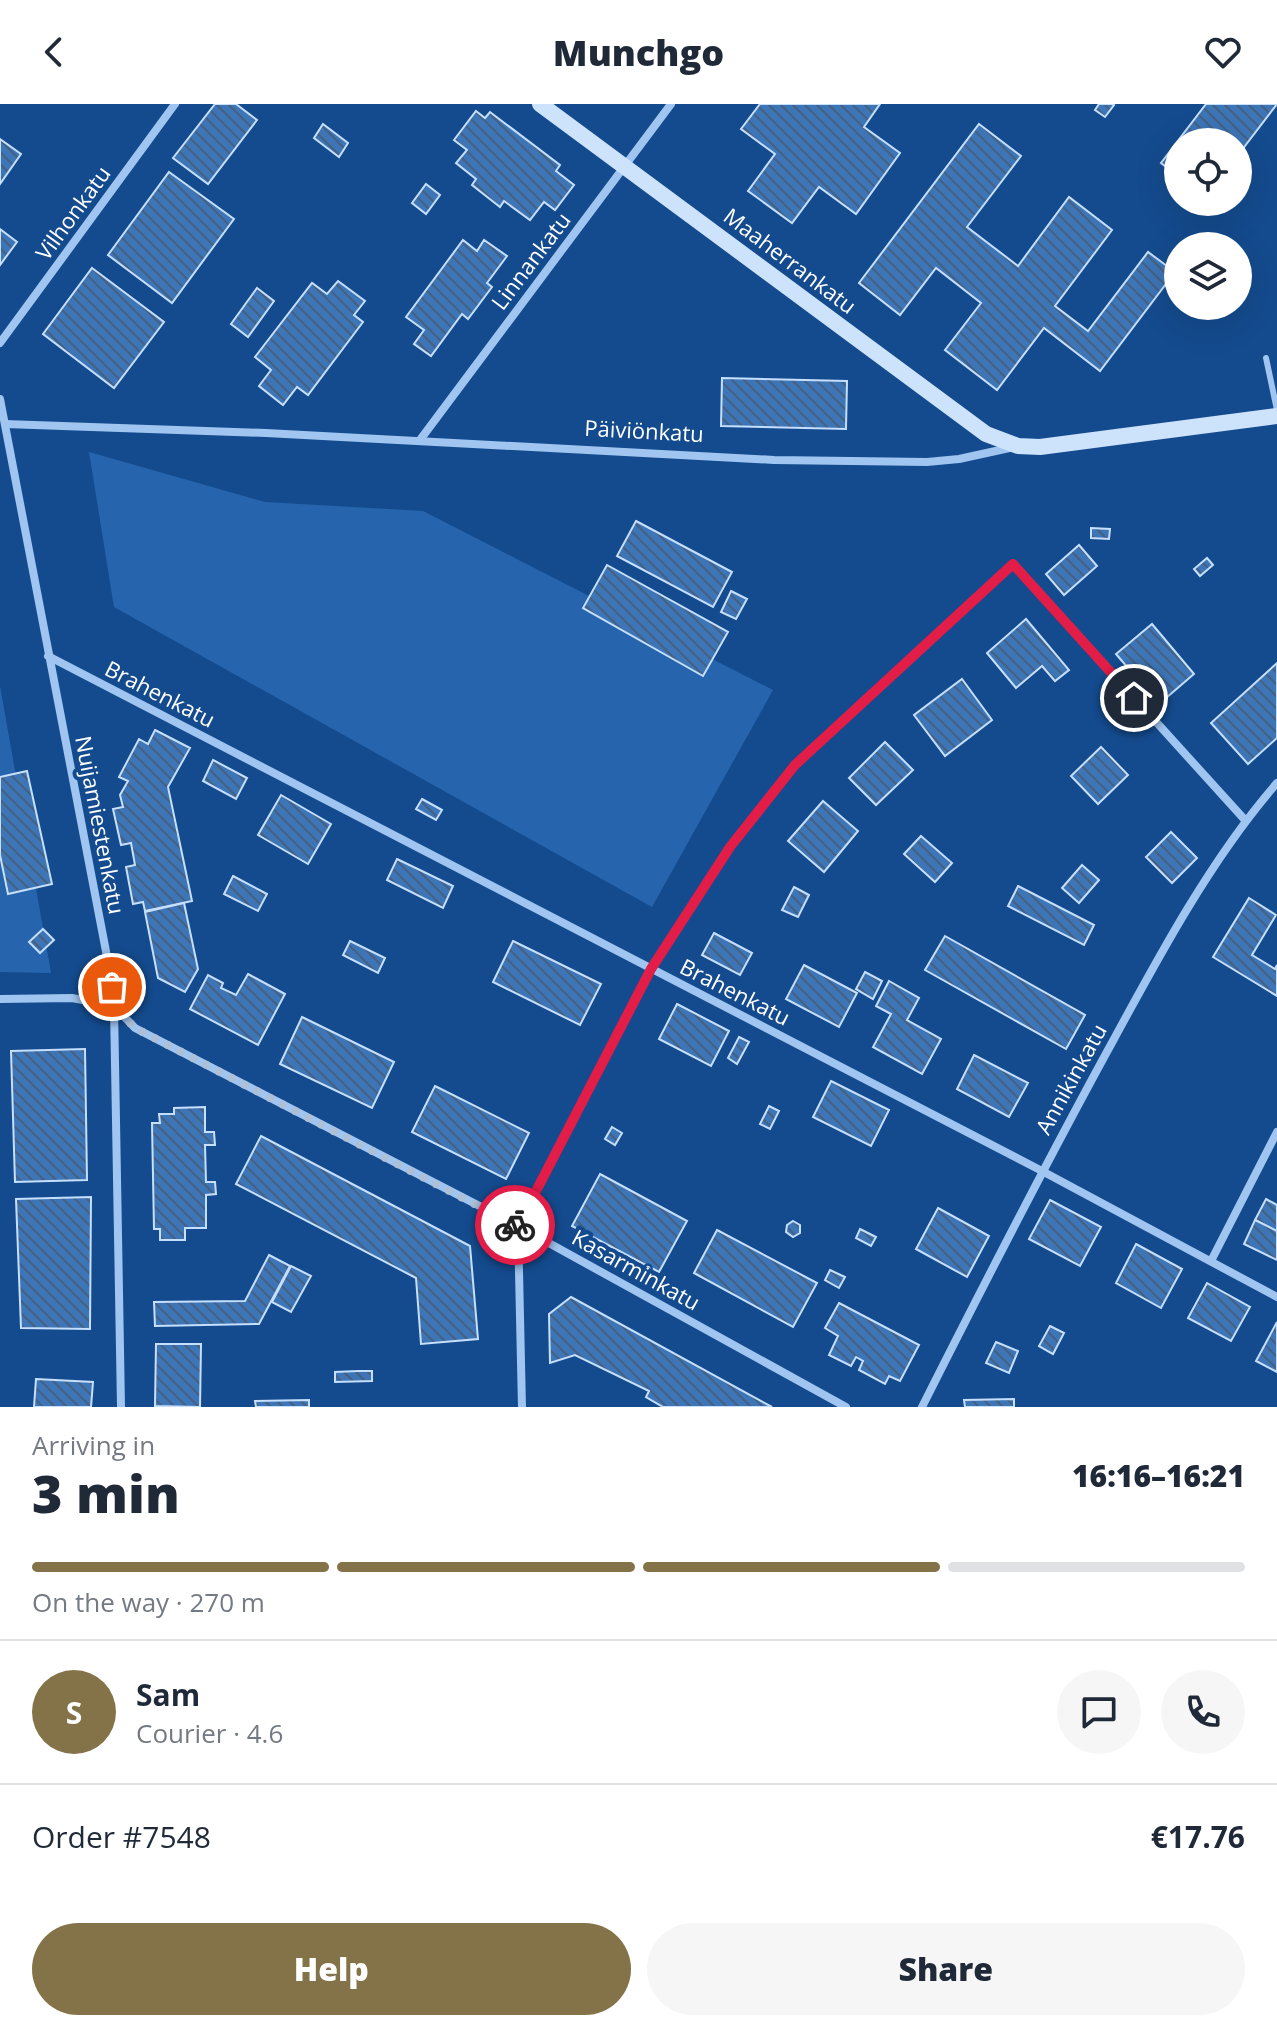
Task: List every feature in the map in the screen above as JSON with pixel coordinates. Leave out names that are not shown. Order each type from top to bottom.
[{"type":"main road","name":"Maaherrankatu","points":[[540,104],[986,434],[1018,446]]},
{"type":"main road","name":"Päiviönkatu","points":[[1018,446],[1040,447],[1277,416]]},
{"type":"street","name":"Vilhonkatu","points":[[0,343],[175,104]]},
{"type":"street","name":"Linnankatu","points":[[420,440],[671,104]]},
{"type":"street","name":"Nuijamiestenkatu","points":[[0,399],[114,1006],[121,1407]]},
{"type":"street","name":"Päiviönkatu","points":[[5,424],[420,440],[774,460],[927,462],[959,459],[1018,446]]},
{"type":"street","points":[[522,1407],[518,1226],[651,969],[730,847],[795,765],[1013,564],[1245,820]]},
{"type":"street","name":"Brahenkatu","points":[[48,656],[1042,1171],[1277,1297]]},
{"type":"street","name":"Annikinkatu","points":[[922,1407],[1042,1171],[1150,973],[1245,820],[1277,783]]},
{"type":"street","points":[[0,999],[72,998],[114,1006]]},
{"type":"street","name":"Kasarminkatu","points":[[114,1006],[135,1028],[518,1226],[846,1407]]},
{"type":"street","points":[[1211,1261],[1277,1132]]},
{"type":"lane","points":[[1266,358],[1277,410]]},
{"type":"shaded area","points":[[89,452],[265,502],[423,511],[773,690],[652,907],[114,607]]},
{"type":"shaded area","points":[[0,686],[51,973],[0,972]]},
{"type":"building","points":[[215,104],[236,104],[257,120],[208,184],[173,158]]},
{"type":"building","points":[[760,104],[880,104],[864,127],[900,153],[856,214],[819,187],[792,223],[748,191],[775,154],[741,129]]},
{"type":"building","points":[[1099,104],[1114,105],[1105,117],[1095,110]]},
{"type":"building","points":[[1206,104],[1277,104],[1252,137],[1252,128],[1188,128]]},
{"type":"building","points":[[476,111],[485,118],[490,112],[560,165],[556,171],[574,185],[555,210],[544,202],[530,220],[504,201],[500,207],[472,185],[476,179],[456,163],[467,150],[454,140]]},
{"type":"building","points":[[323,124],[348,143],[339,157],[314,138]]},
{"type":"building","points":[[979,124],[1021,156],[967,227],[1018,266],[1069,197],[1112,230],[1055,306],[1088,331],[1148,252],[1164,264],[1164,287],[1100,371],[1044,328],[997,390],[945,350],[981,303],[936,268],[900,315],[859,283]]},
{"type":"building","points":[[0,139],[21,154],[0,184]]},
{"type":"building","points":[[169,172],[234,219],[172,303],[108,255]]},
{"type":"building","points":[[426,184],[440,195],[426,214],[412,203]]},
{"type":"building","points":[[0,229],[17,242],[0,265]]},
{"type":"building","points":[[463,240],[477,251],[484,240],[507,256],[487,283],[492,287],[468,319],[462,314],[431,356],[414,344],[424,330],[406,317]]},
{"type":"building","points":[[92,268],[164,322],[114,388],[43,334]]},
{"type":"building","points":[[338,281],[365,301],[354,315],[363,322],[308,395],[297,387],[283,405],[259,386],[271,370],[255,357],[312,283],[327,294]]},
{"type":"building","points":[[257,288],[274,301],[248,337],[231,324]]},
{"type":"building","points":[[722,378],[847,381],[846,429],[721,426]]},
{"type":"building","points":[[636,521],[732,572],[713,607],[617,556]]},
{"type":"building","points":[[1091,528],[1110,529],[1109,539],[1091,538]]},
{"type":"building","points":[[1079,545],[1097,566],[1064,595],[1046,574]]},
{"type":"building","points":[[1207,558],[1213,565],[1200,576],[1194,569]]},
{"type":"building","points":[[607,565],[728,632],[703,676],[583,608]]},
{"type":"building","points":[[731,591],[747,599],[736,619],[721,612]]},
{"type":"building","points":[[1026,619],[1069,670],[1055,681],[1042,666],[1016,688],[987,653]]},
{"type":"building","points":[[1152,624],[1194,674],[1159,704],[1116,654]]},
{"type":"building","points":[[1277,663],[1277,738],[1248,764],[1211,723]]},
{"type":"building","points":[[962,679],[992,720],[945,756],[914,715]]},
{"type":"building","points":[[155,730],[190,748],[168,787],[192,901],[145,911],[143,902],[133,904],[126,867],[135,865],[131,843],[121,845],[113,809],[123,807],[120,795],[128,781],[119,777],[139,739],[148,744]]},
{"type":"building","points":[[885,742],[913,770],[876,805],[849,778]]},
{"type":"building","points":[[1101,747],[1128,775],[1098,804],[1071,776]]},
{"type":"building","points":[[213,760],[247,778],[236,799],[203,781]]},
{"type":"building","points":[[27,771],[52,884],[8,894],[0,855],[0,777]]},
{"type":"building","points":[[281,795],[331,824],[308,864],[258,835]]},
{"type":"building","points":[[422,799],[442,810],[436,820],[416,809]]},
{"type":"building","points":[[823,801],[858,831],[824,872],[788,841]]},
{"type":"building","points":[[1171,832],[1197,858],[1172,883],[1146,857]]},
{"type":"building","points":[[921,836],[952,863],[935,882],[904,854]]},
{"type":"building","points":[[397,859],[453,886],[443,908],[387,880]]},
{"type":"building","points":[[1082,865],[1099,880],[1079,903],[1062,888]]},
{"type":"building","points":[[233,876],[267,894],[258,911],[224,894]]},
{"type":"building","points":[[1018,886],[1094,925],[1084,945],[1008,906]]},
{"type":"building","points":[[794,887],[809,895],[798,917],[782,910]]},
{"type":"building","points":[[1249,898],[1276,915],[1252,955],[1275,969],[1277,965],[1277,996],[1213,957]]},
{"type":"building","points":[[184,903],[198,969],[185,992],[158,978],[145,912]]},
{"type":"building","points":[[43,929],[54,940],[40,953],[29,942]]},
{"type":"building","points":[[714,933],[752,953],[740,975],[702,955]]},
{"type":"building","points":[[945,936],[1085,1015],[1066,1049],[925,970]]},
{"type":"building","points":[[350,941],[385,958],[378,973],[343,955]]},
{"type":"building","points":[[513,941],[601,984],[580,1025],[493,982]]},
{"type":"building","points":[[804,965],[857,993],[839,1027],[786,999]]},
{"type":"building","points":[[865,972],[882,981],[873,999],[856,989]]},
{"type":"building","points":[[248,974],[285,994],[258,1045],[190,1009],[208,975],[223,983],[221,988],[236,995]]},
{"type":"building","points":[[889,981],[919,998],[907,1020],[941,1039],[922,1074],[873,1047],[891,1014],[876,1006]]},
{"type":"building","points":[[677,1004],[729,1031],[711,1066],[659,1039]]},
{"type":"building","points":[[302,1017],[394,1062],[372,1108],[280,1064]]},
{"type":"building","points":[[739,1037],[749,1042],[737,1064],[728,1058]]},
{"type":"building","points":[[85,1049],[87,1180],[15,1182],[11,1051]]},
{"type":"building","points":[[974,1055],[1028,1083],[1009,1117],[957,1089]]},
{"type":"building","points":[[831,1081],[889,1110],[871,1146],[813,1117]]},
{"type":"building","points":[[435,1086],[529,1133],[506,1179],[412,1132]]},
{"type":"building","points":[[769,1106],[779,1111],[770,1129],[760,1124]]},
{"type":"building","points":[[205,1107],[205,1132],[214,1132],[215,1145],[205,1145],[206,1182],[215,1182],[216,1194],[206,1195],[206,1228],[185,1228],[185,1240],[160,1240],[160,1229],[154,1229],[152,1123],[160,1123],[159,1114],[174,1114],[174,1108]]},
{"type":"building","points":[[612,1127],[622,1133],[615,1145],[605,1139]]},
{"type":"building","points":[[261,1136],[470,1246],[478,1339],[421,1344],[416,1278],[236,1184]]},
{"type":"building","points":[[600,1174],[687,1221],[659,1272],[572,1226]]},
{"type":"building","points":[[91,1197],[90,1329],[21,1328],[16,1199]]},
{"type":"building","points":[[1266,1199],[1277,1205],[1277,1231],[1255,1220]]},
{"type":"building","points":[[1050,1200],[1101,1227],[1080,1266],[1029,1239]]},
{"type":"building","points":[[938,1208],[989,1236],[967,1277],[916,1249]]},
{"type":"building","points":[[1255,1220],[1277,1231],[1277,1260],[1244,1244]]},
{"type":"building","points":[[793,1221],[800,1225],[800,1233],[793,1237],[786,1232],[787,1225]]},
{"type":"building","points":[[860,1229],[876,1237],[871,1246],[856,1238]]},
{"type":"building","points":[[717,1230],[817,1283],[793,1327],[694,1273]]},
{"type":"building","points":[[1136,1244],[1182,1269],[1161,1308],[1116,1283]]},
{"type":"building","points":[[269,1255],[290,1266],[259,1324],[155,1326],[154,1302],[245,1301]]},
{"type":"building","points":[[291,1266],[311,1276],[291,1312],[272,1302]]},
{"type":"building","points":[[830,1270],[845,1277],[839,1288],[825,1280]]},
{"type":"building","points":[[1207,1283],[1250,1307],[1231,1341],[1188,1318]]},
{"type":"building","points":[[571,1297],[772,1407],[663,1407],[646,1397],[649,1391],[575,1355],[550,1363],[549,1314]]},
{"type":"building","points":[[839,1303],[919,1345],[900,1381],[889,1376],[885,1384],[859,1370],[863,1361],[856,1357],[851,1366],[829,1355],[838,1336],[825,1328]]},
{"type":"building","points":[[1277,1322],[1277,1372],[1256,1361]]},
{"type":"building","points":[[1050,1326],[1064,1333],[1053,1354],[1039,1346]]},
{"type":"building","points":[[996,1342],[1018,1351],[1009,1373],[986,1363]]},
{"type":"building","points":[[156,1344],[201,1344],[200,1407],[155,1406]]},
{"type":"building","points":[[372,1371],[372,1381],[335,1382],[335,1372]]},
{"type":"building","points":[[36,1379],[93,1382],[91,1407],[34,1407]]},
{"type":"building","points":[[1014,1399],[1014,1407],[965,1407],[964,1400]]},
{"type":"building","points":[[309,1400],[309,1407],[256,1407],[255,1401]]},
{"type":"way so far","points":[[112,987],[114,1006],[135,1028],[515,1225]]},
{"type":"route","points":[[515,1225],[518,1226],[651,969],[730,847],[795,765],[1013,564],[1134,698]]}]
